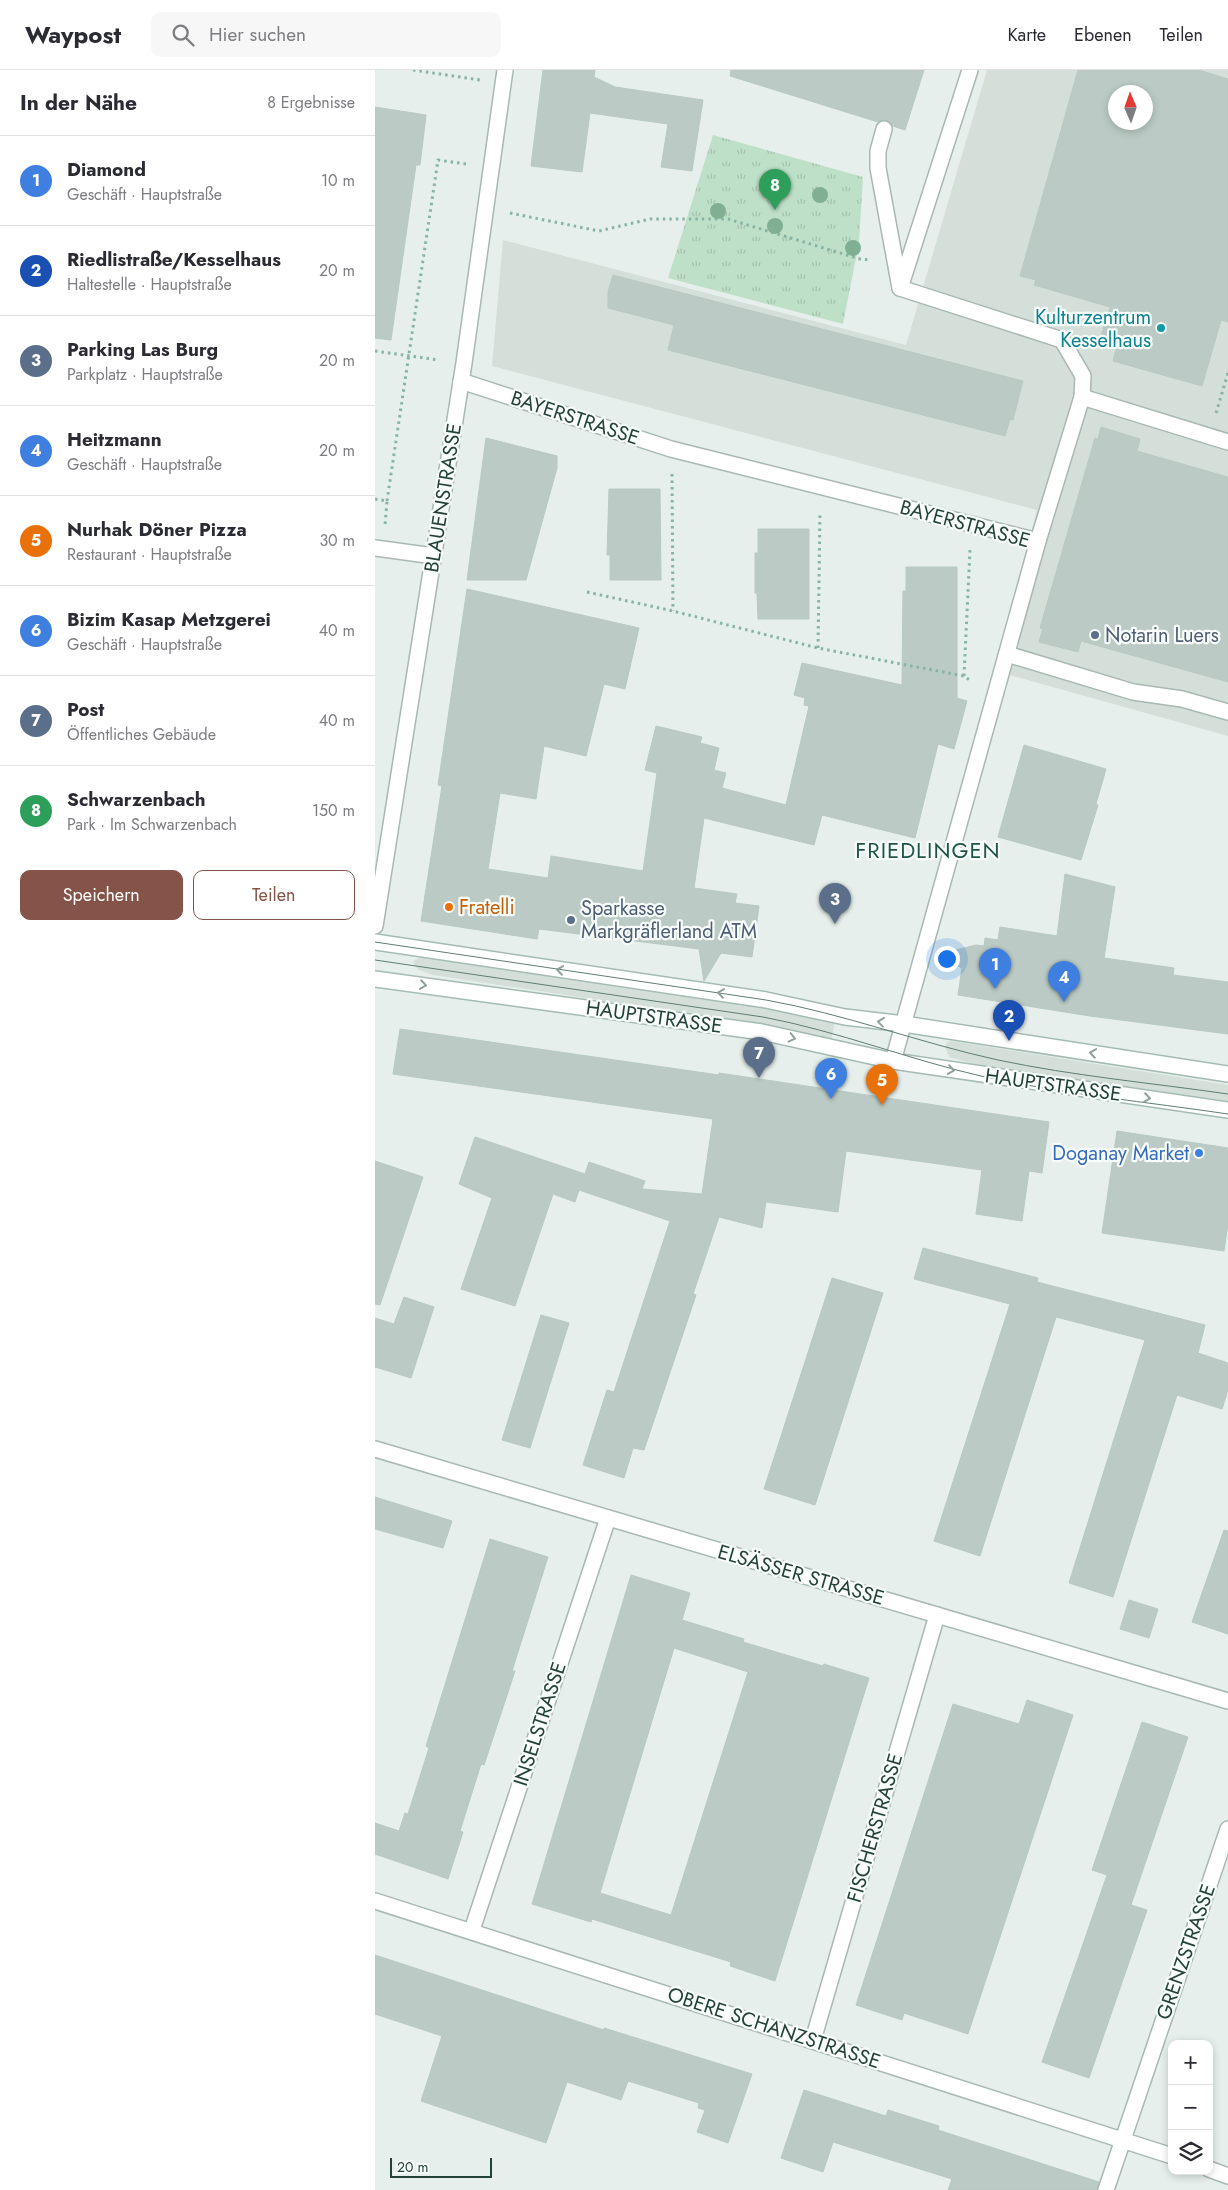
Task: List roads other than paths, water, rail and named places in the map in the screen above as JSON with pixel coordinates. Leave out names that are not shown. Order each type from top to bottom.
[{"type":"street","points":[[900,288],[970,70]]},
{"type":"street","name":"BLAUENSTRASSE","points":[[375,926],[464,363],[504,76]]},
{"type":"street","points":[[884,129],[878,151],[878,168],[900,288]]},
{"type":"street","points":[[900,288],[1062,340],[1083,376],[1082,397],[1038,541]]},
{"type":"street","name":"BAYERSTRASSE","points":[[461,381],[671,449],[1038,541],[893,1061]]},
{"type":"street","points":[[1082,397],[1228,442]]},
{"type":"street","points":[[378,548],[434,556]]},
{"type":"street","points":[[1007,654],[1133,692],[1182,699],[1228,712]]},
{"type":"street","name":"HAUPTSTRASSE","points":[[375,942],[766,1000],[811,1008],[845,1017],[904,1024],[1228,1074]]},
{"type":"street","name":"HAUPTSTRASSE","points":[[375,979],[762,1032],[893,1061],[1228,1110]]},
{"type":"street","name":"ELSÄSSER STRASSE","points":[[375,1449],[1228,1701]]},
{"type":"street","name":"INSELSTRASSE","points":[[472,1930],[608,1518]]},
{"type":"street","name":"FISCHERSTRASSE","points":[[813,2040],[937,1615]]},
{"type":"street","name":"GRENZSTRASSE","points":[[1107,2190],[1228,1829]]},
{"type":"street","name":"OBERE SCHANZSTRASSE","points":[[375,1901],[472,1930],[1168,2155]]},
{"type":"street","points":[[1213,2170],[1228,2176]]},
{"type":"tram line","points":[[375,942],[766,1000],[825,1013],[969,1053],[1027,1066],[1228,1094]]},
{"type":"tram line","points":[[375,960],[763,1017],[819,1030],[985,1077],[1076,1093],[1228,1114]]},
{"type":"place","name":"Schwarzenbach","points":[[775,210]]},
{"type":"place","name":"Kulturzentrum Kesselhaus","points":[[1161,328]]},
{"type":"place","name":"Notarin Luers","points":[[1095,635]]},
{"type":"place","name":"Fratelli","points":[[449,907]]},
{"type":"place","name":"Sparkasse Markgräflerland ATM","points":[[571,920]]},
{"type":"place","name":"Parking Las Burg","points":[[835,924]]},
{"type":"place","name":"Diamond","points":[[995,989]]},
{"type":"place","name":"Heitzmann","points":[[1064,1002]]},
{"type":"place","name":"Riedlistraße/Kesselhaus","points":[[1009,1041]]},
{"type":"place","name":"Post","points":[[759,1078]]},
{"type":"place","name":"Bizim Kasap Metzgerei","points":[[831,1099]]},
{"type":"place","name":"Nurhak Döner Pizza","points":[[882,1105]]},
{"type":"place","name":"Doganay Market","points":[[1199,1153]]},
{"type":"district","name":"FRIEDLINGEN","points":[[928,850]]}]
